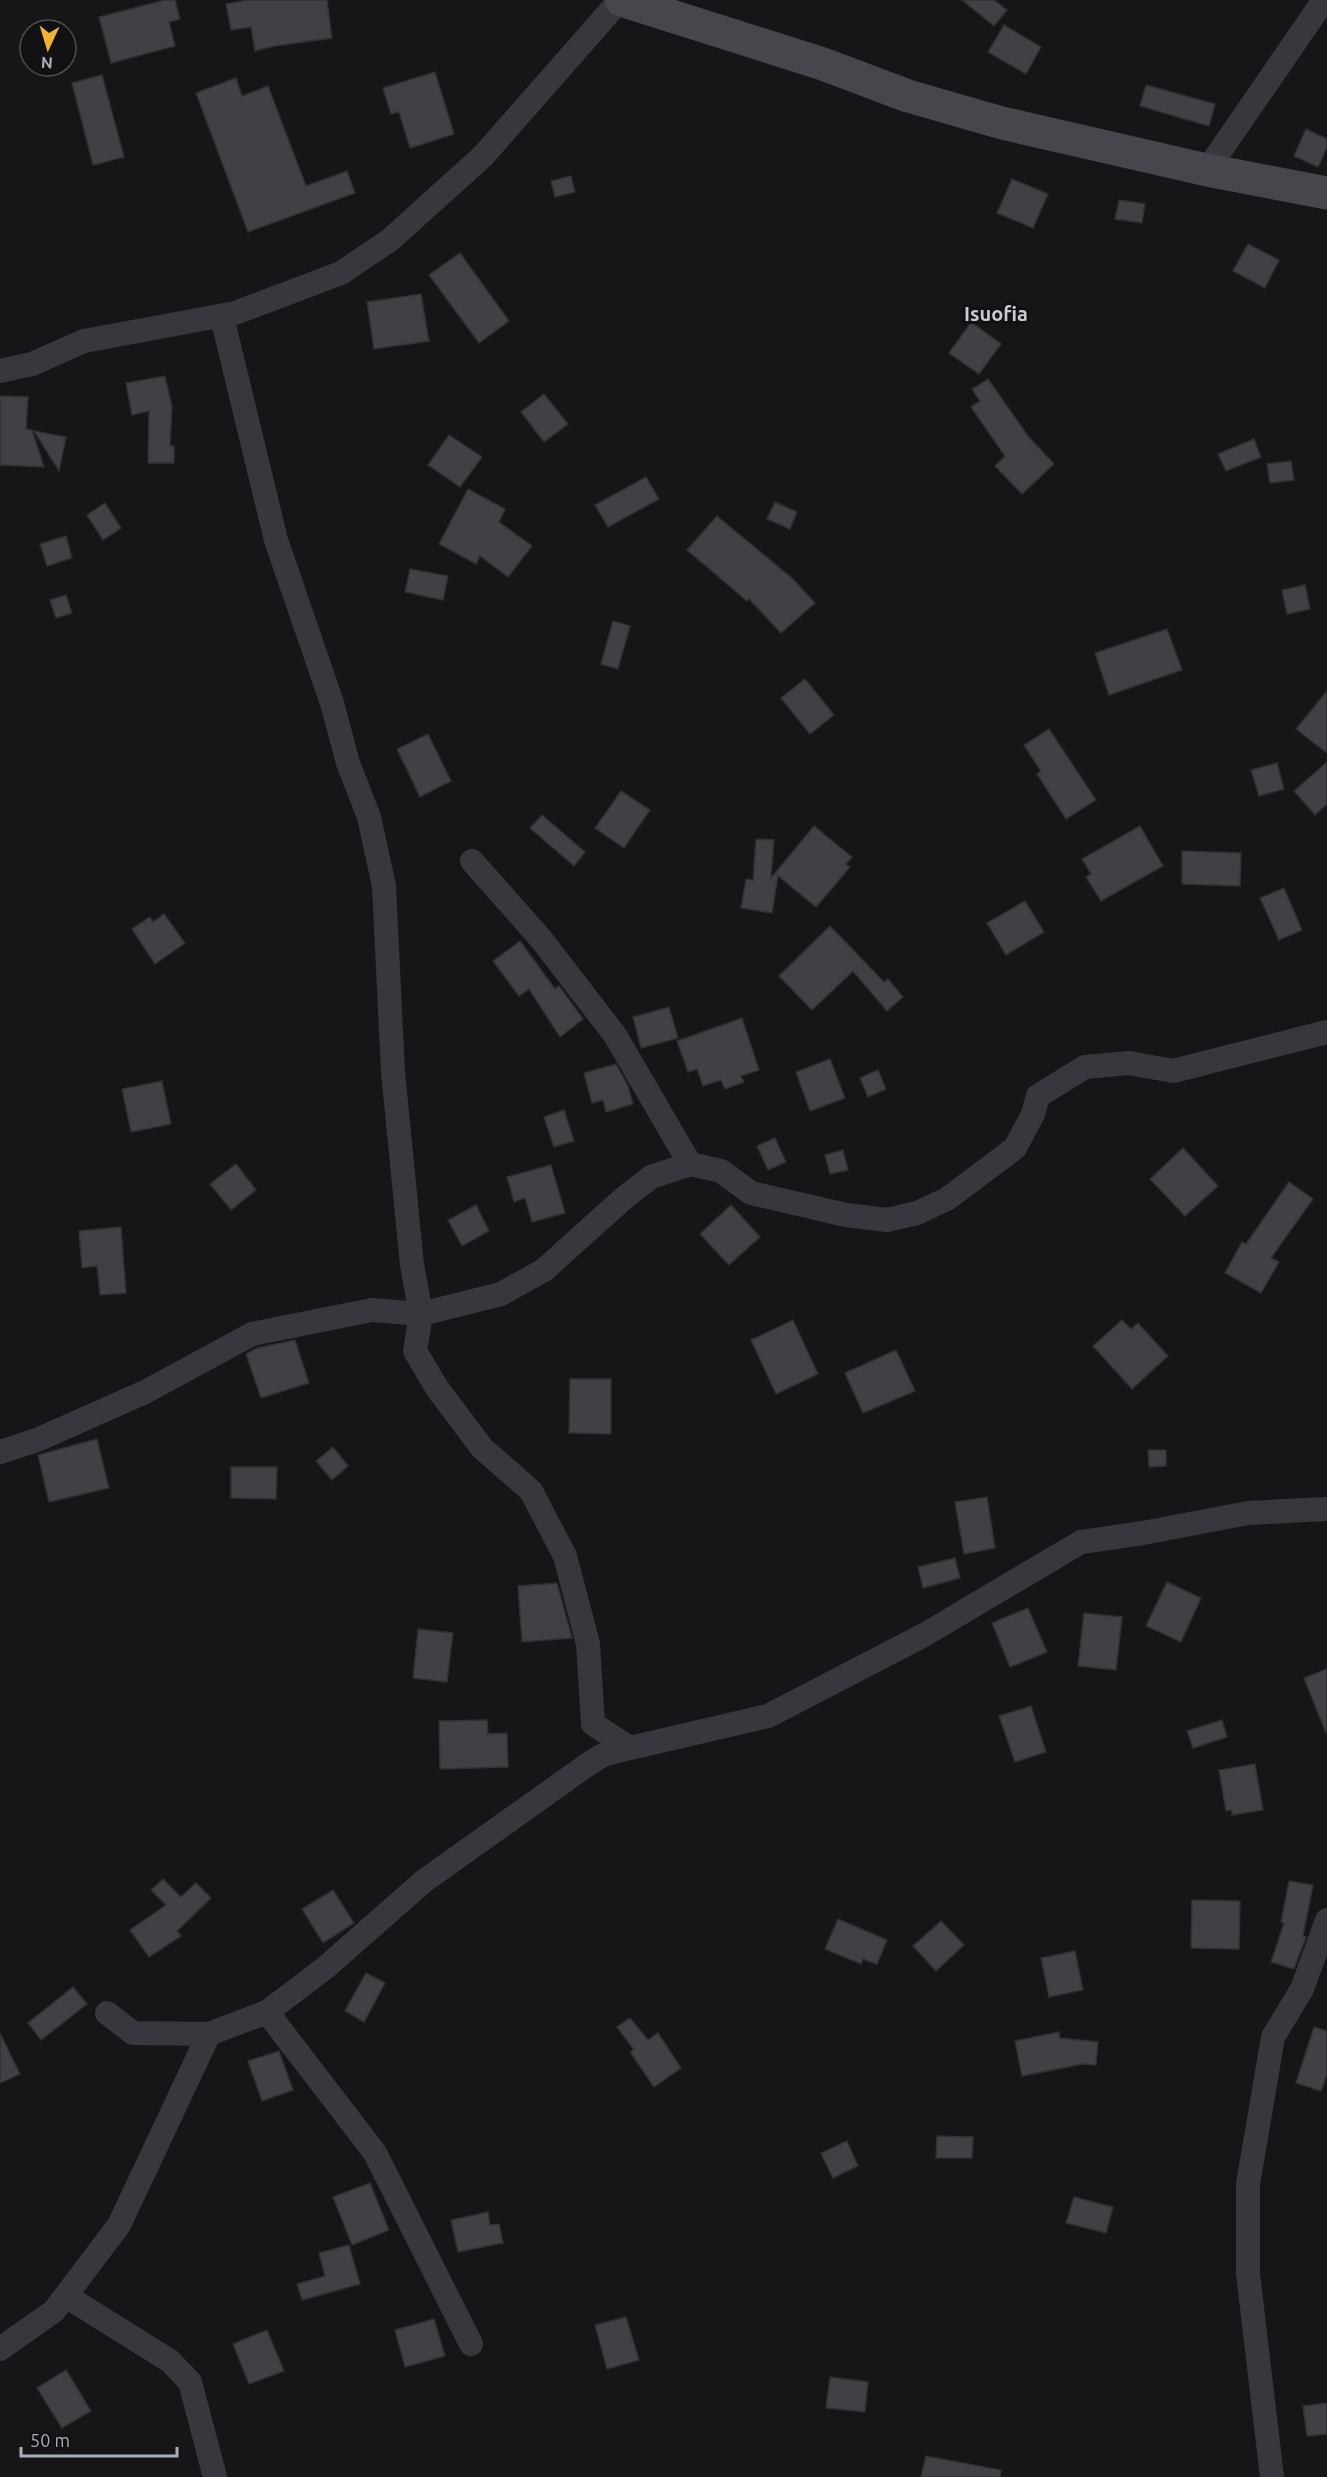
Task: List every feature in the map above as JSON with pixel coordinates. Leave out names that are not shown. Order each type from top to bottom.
[{"type":"main road","points":[[620,0],[823,64],[908,96],[1002,123],[1207,170],[1327,193]]},
{"type":"street","points":[[0,372],[32,364],[84,341],[222,317],[290,294],[341,273],[390,240],[483,156],[620,0]]},
{"type":"street","points":[[1207,170],[1324,0]]},
{"type":"street","points":[[222,317],[276,540],[328,693],[348,763],[369,817],[384,886],[393,1072],[412,1265],[421,1314],[415,1350],[436,1388],[482,1448],[531,1491],[565,1556],[588,1644],[593,1724],[630,1748]]},
{"type":"street","points":[[472,861],[541,939],[615,1035],[690,1164]]},
{"type":"street","points":[[0,1452],[37,1440],[145,1392],[252,1334],[372,1310],[421,1314],[501,1294],[544,1270],[624,1198],[651,1178],[690,1164],[721,1171],[751,1193],[846,1215],[887,1220],[897,1218],[917,1213],[947,1199],[1015,1148],[1033,1114],[1038,1096],[1085,1067],[1129,1063],[1173,1071],[1327,1032]]},
{"type":"street","points":[[107,2013],[133,2032],[209,2034],[267,2012],[325,1968],[424,1881],[603,1755],[768,1716],[924,1635],[1081,1542],[1248,1513],[1327,1509]]},
{"type":"street","points":[[1272,2477],[1248,2274],[1248,2184],[1273,2037],[1302,1989],[1327,1920]]},
{"type":"street","points":[[267,2012],[375,2153],[471,2344]]},
{"type":"street","points":[[0,2349],[54,2311],[119,2225],[209,2034]]},
{"type":"street","points":[[66,2296],[170,2361],[190,2382],[215,2477]]},
{"type":"building","points":[[165,0],[175,0],[180,19],[169,22],[175,46],[111,63],[99,17]]},
{"type":"building","points":[[247,0],[327,0],[332,38],[255,51],[251,27],[231,30],[226,4]]},
{"type":"building","points":[[962,0],[994,0],[1007,10],[994,26]]},
{"type":"building","points":[[1004,25],[1041,47],[1026,74],[988,52]]},
{"type":"building","points":[[435,72],[454,134],[410,148],[399,112],[391,114],[383,88]]},
{"type":"building","points":[[102,75],[124,157],[93,165],[72,83]]},
{"type":"building","points":[[236,78],[242,96],[268,86],[306,186],[347,171],[355,193],[248,232],[196,93]]},
{"type":"building","points":[[1146,85],[1215,104],[1209,126],[1140,106]]},
{"type":"building","points":[[1306,129],[1327,139],[1327,147],[1318,167],[1294,156]]},
{"type":"building","points":[[571,176],[575,192],[555,197],[551,181]]},
{"type":"building","points":[[1012,179],[1048,194],[1033,228],[997,213]]},
{"type":"building","points":[[1119,200],[1145,204],[1142,223],[1115,219]]},
{"type":"building","points":[[1248,244],[1279,260],[1265,288],[1233,271]]},
{"type":"building","points":[[460,253],[509,321],[479,343],[429,275]]},
{"type":"building","points":[[421,294],[429,341],[374,349],[367,302]]},
{"type":"building","points":[[971,322],[1001,344],[979,374],[949,353]]},
{"type":"building","points":[[165,376],[172,407],[170,446],[174,446],[174,463],[148,463],[149,411],[132,415],[126,383]]},
{"type":"building","points":[[988,379],[1028,436],[1054,464],[1022,494],[995,466],[1005,456],[971,407],[980,401],[972,389]]},
{"type":"building","points":[[544,394],[568,424],[544,442],[521,412]]},
{"type":"building","points":[[0,396],[28,397],[26,429],[32,430],[44,467],[0,465]]},
{"type":"building","points":[[34,431],[66,437],[59,471]]},
{"type":"building","points":[[449,435],[482,457],[460,487],[428,465]]},
{"type":"building","points":[[1254,439],[1261,457],[1226,471],[1218,454]]},
{"type":"building","points":[[1291,461],[1294,480],[1270,483],[1267,464]]},
{"type":"building","points":[[646,477],[659,499],[608,527],[595,505]]},
{"type":"building","points":[[468,489],[505,509],[499,522],[532,546],[508,577],[480,556],[476,564],[439,544]]},
{"type":"building","points":[[775,502],[797,512],[790,529],[767,519]]},
{"type":"building","points":[[105,503],[121,528],[103,540],[87,515]]},
{"type":"building","points":[[717,516],[793,579],[815,603],[781,633],[749,599],[747,601],[687,550]]},
{"type":"building","points":[[66,536],[72,558],[47,566],[40,544]]},
{"type":"building","points":[[410,569],[448,576],[443,600],[405,592]]},
{"type":"building","points":[[1305,585],[1310,609],[1287,614],[1282,590]]},
{"type":"building","points":[[66,595],[72,613],[56,618],[50,600]]},
{"type":"building","points":[[613,621],[630,626],[618,669],[601,664]]},
{"type":"building","points":[[1167,629],[1182,670],[1109,695],[1095,653]]},
{"type":"building","points":[[805,679],[834,715],[810,734],[781,698]]},
{"type":"building","points":[[1327,691],[1327,753],[1296,729]]},
{"type":"building","points":[[1049,729],[1096,800],[1066,819],[1037,774],[1041,771],[1024,745]]},
{"type":"building","points":[[428,734],[451,781],[420,797],[397,749]]},
{"type":"building","points":[[1327,762],[1327,804],[1315,815],[1294,791]]},
{"type":"building","points":[[1277,763],[1284,789],[1259,796],[1251,770]]},
{"type":"building","points":[[621,791],[650,810],[624,848],[595,828]]},
{"type":"building","points":[[542,815],[585,852],[574,866],[530,828]]},
{"type":"building","points":[[814,826],[852,857],[846,864],[850,867],[816,907],[778,876],[772,913],[741,908],[746,879],[753,880],[756,839],[774,840],[771,878]]},
{"type":"building","points":[[1140,826],[1163,866],[1101,901],[1086,877],[1091,874],[1082,859]]},
{"type":"building","points":[[1182,851],[1241,853],[1240,886],[1182,884]]},
{"type":"building","points":[[1284,888],[1302,930],[1279,940],[1260,898]]},
{"type":"building","points":[[1025,901],[1044,932],[1006,955],[987,923]]},
{"type":"building","points":[[164,914],[185,943],[155,964],[132,929],[150,917],[153,922]]},
{"type":"building","points":[[830,926],[884,982],[888,979],[903,997],[887,1011],[853,971],[812,1010],[779,976]]},
{"type":"building","points":[[520,941],[555,989],[559,986],[583,1019],[560,1037],[529,989],[519,996],[493,961]]},
{"type":"building","points":[[669,1007],[678,1038],[641,1048],[633,1017]]},
{"type":"building","points":[[742,1018],[759,1070],[741,1076],[744,1082],[725,1089],[721,1080],[703,1086],[697,1069],[688,1072],[677,1041]]},
{"type":"building","points":[[830,1059],[845,1098],[810,1111],[796,1072]]},
{"type":"building","points":[[616,1064],[628,1086],[633,1104],[606,1112],[603,1100],[592,1103],[584,1073]]},
{"type":"building","points":[[878,1070],[886,1089],[868,1097],[860,1078]]},
{"type":"building","points":[[162,1081],[171,1124],[131,1132],[122,1089]]},
{"type":"building","points":[[564,1110],[574,1141],[554,1147],[544,1117]]},
{"type":"building","points":[[775,1138],[786,1162],[768,1170],[757,1146]]},
{"type":"building","points":[[1183,1148],[1218,1186],[1185,1216],[1150,1179]]},
{"type":"building","points":[[843,1150],[848,1170],[830,1174],[825,1155]]},
{"type":"building","points":[[236,1164],[256,1190],[231,1210],[210,1184]]},
{"type":"building","points":[[551,1165],[565,1213],[532,1222],[525,1198],[514,1202],[507,1177]]},
{"type":"building","points":[[1289,1182],[1313,1199],[1271,1258],[1279,1262],[1261,1293],[1225,1273],[1242,1242],[1246,1244]]},
{"type":"building","points":[[476,1205],[489,1231],[462,1246],[448,1220]]},
{"type":"building","points":[[731,1205],[760,1237],[729,1265],[700,1234]]},
{"type":"building","points":[[121,1227],[126,1293],[100,1295],[97,1266],[82,1268],[79,1231]]},
{"type":"building","points":[[793,1320],[818,1374],[776,1394],[751,1340]]},
{"type":"building","points":[[1122,1320],[1131,1329],[1138,1323],[1168,1356],[1132,1389],[1093,1346]]},
{"type":"building","points":[[295,1340],[309,1383],[261,1398],[246,1354],[257,1348]]},
{"type":"building","points":[[896,1350],[915,1391],[863,1413],[845,1373]]},
{"type":"building","points":[[570,1379],[611,1379],[611,1434],[569,1433]]},
{"type":"building","points":[[97,1439],[109,1488],[49,1502],[38,1455]]},
{"type":"building","points":[[333,1447],[348,1466],[332,1480],[316,1461]]},
{"type":"building","points":[[1148,1450],[1166,1450],[1166,1466],[1149,1467]]},
{"type":"building","points":[[231,1467],[277,1467],[276,1499],[231,1498]]},
{"type":"building","points":[[987,1497],[995,1548],[964,1554],[955,1502]]},
{"type":"building","points":[[955,1558],[960,1578],[923,1588],[918,1567]]},
{"type":"building","points":[[1167,1582],[1201,1598],[1181,1642],[1146,1626]]},
{"type":"building","points":[[557,1583],[572,1638],[522,1642],[518,1586]]},
{"type":"building","points":[[1028,1608],[1047,1652],[1010,1667],[992,1623]]},
{"type":"building","points":[[1084,1613],[1122,1617],[1116,1670],[1078,1666]]},
{"type":"building","points":[[418,1629],[453,1633],[447,1682],[413,1678]]},
{"type":"building","points":[[1327,1669],[1327,1733],[1326,1733],[1304,1678]]},
{"type":"building","points":[[1031,1706],[1046,1752],[1015,1762],[999,1716]]},
{"type":"building","points":[[487,1720],[488,1734],[507,1733],[508,1767],[440,1769],[439,1721]]},
{"type":"building","points":[[1222,1720],[1227,1737],[1193,1748],[1187,1731]]},
{"type":"building","points":[[1255,1764],[1263,1810],[1232,1815],[1232,1810],[1226,1811],[1219,1770]]},
{"type":"building","points":[[163,1879],[181,1897],[196,1883],[211,1898],[177,1931],[181,1936],[149,1957],[130,1930],[166,1905],[151,1890]]},
{"type":"building","points":[[1289,1881],[1313,1885],[1303,1936],[1306,1937],[1294,1969],[1271,1962],[1284,1923],[1281,1922]]},
{"type":"building","points":[[333,1890],[354,1923],[323,1943],[302,1909]]},
{"type":"building","points":[[1192,1900],[1240,1901],[1239,1949],[1191,1948]]},
{"type":"building","points":[[838,1919],[887,1940],[877,1964],[863,1959],[861,1964],[825,1949]]},
{"type":"building","points":[[941,1921],[964,1945],[936,1971],[913,1946]]},
{"type":"building","points":[[1075,1951],[1083,1990],[1049,1997],[1041,1958]]},
{"type":"building","points":[[366,1973],[385,1983],[364,2022],[345,2011]]},
{"type":"building","points":[[73,1987],[87,2004],[41,2040],[28,2023]]},
{"type":"building","points":[[630,2018],[648,2040],[658,2033],[681,2068],[654,2087],[630,2052],[634,2050],[617,2027]]},
{"type":"building","points":[[1314,2027],[1327,2031],[1327,2074],[1321,2091],[1296,2083]]},
{"type":"building","points":[[1059,2032],[1060,2038],[1098,2042],[1096,2065],[1083,2064],[1022,2076],[1015,2041]]},
{"type":"building","points":[[0,2033],[20,2074],[0,2083]]},
{"type":"building","points":[[279,2051],[293,2090],[262,2101],[248,2061]]},
{"type":"building","points":[[937,2136],[973,2137],[972,2158],[936,2158]]},
{"type":"building","points":[[847,2141],[858,2166],[833,2178],[821,2153]]},
{"type":"building","points":[[370,2183],[389,2230],[352,2245],[333,2197]]},
{"type":"building","points":[[1074,2197],[1113,2207],[1106,2233],[1066,2223]]},
{"type":"building","points":[[488,2212],[490,2225],[499,2224],[503,2243],[458,2252],[451,2220]]},
{"type":"building","points":[[349,2245],[360,2284],[302,2300],[297,2284],[325,2276],[319,2253]]},
{"type":"building","points":[[626,2317],[639,2360],[607,2369],[595,2325]]},
{"type":"building","points":[[434,2319],[445,2356],[405,2367],[395,2330]]},
{"type":"building","points":[[267,2330],[284,2371],[249,2384],[233,2344]]},
{"type":"building","points":[[66,2370],[91,2411],[62,2428],[37,2388]]},
{"type":"building","points":[[830,2377],[868,2382],[865,2412],[826,2408]]},
{"type":"building","points":[[1327,2403],[1327,2434],[1307,2436],[1303,2406]]},
{"type":"building","points":[[926,2456],[1001,2470],[1000,2477],[921,2477]]},
{"type":"district","name":"Isuofia","points":[[996,313]]}]
